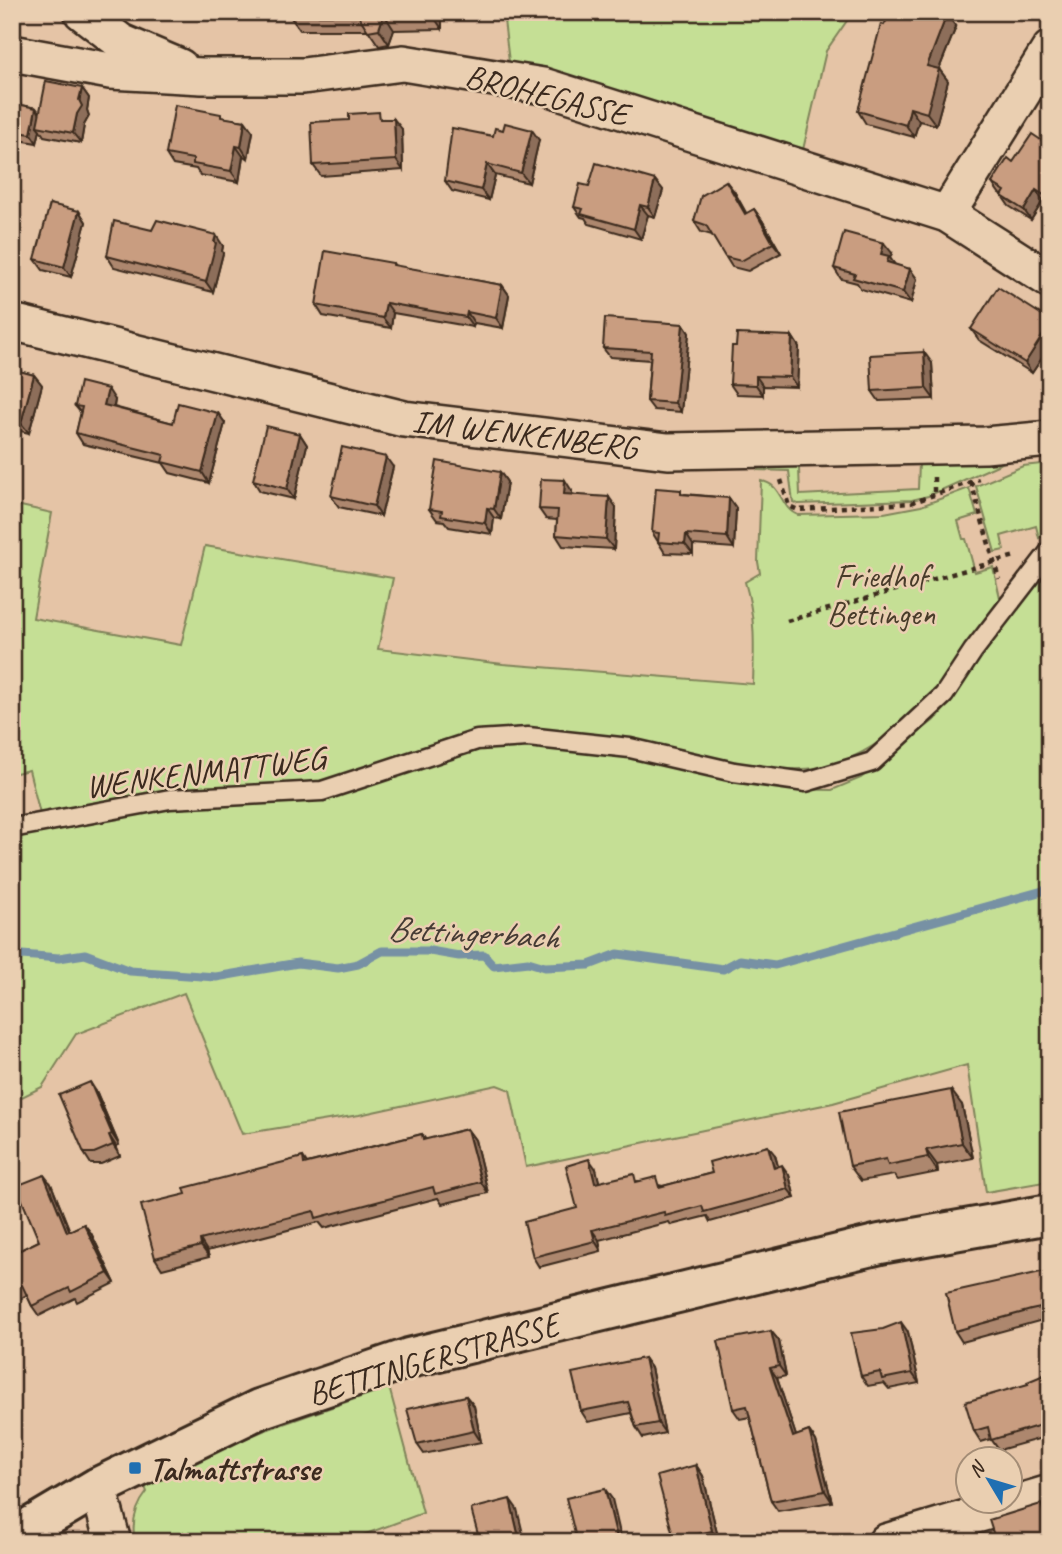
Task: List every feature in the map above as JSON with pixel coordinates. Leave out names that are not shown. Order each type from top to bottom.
[{"type":"street","points":[[82,12],[121,41],[202,76]]},
{"type":"street","points":[[947,214],[1050,49]]},
{"type":"street","name":"BROHEGASSE","points":[[12,53],[110,71],[202,76],[303,76],[403,63],[543,86],[947,214],[1050,280]]},
{"type":"street","name":"IM WENKENBERG","points":[[12,322],[404,419],[668,451],[985,446],[1050,439]]},
{"type":"street","name":"BETTINGERSTRASSE","points":[[12,1538],[98,1487],[259,1409],[409,1358],[880,1244],[1050,1214]]},
{"type":"street","points":[[98,1487],[113,1542]]},
{"type":"street","points":[[886,1542],[928,1536],[1050,1493]]},
{"type":"lane","name":"WENKENMATTWEG","points":[[12,828],[170,799],[322,791],[477,740],[528,737],[630,747],[772,779],[806,782],[872,762],[944,695],[973,651],[1050,551]]},
{"type":"path","points":[[971,482],[994,562]]},
{"type":"path","points":[[787,621],[1016,556]]},
{"type":"green space","points":[[503,12],[853,12],[826,51],[802,154],[510,70]]},
{"type":"green space","points":[[1050,455],[1004,462],[928,496],[912,500],[798,504],[793,502],[789,471],[758,470],[762,463],[796,464],[799,468],[800,495],[918,489],[919,463]]},
{"type":"green space","points":[[1050,463],[1050,530],[1039,538],[1036,526],[1001,536],[1004,550],[995,552],[976,486],[1023,466]]},
{"type":"green space","name":"Friedhof Bettingen","points":[[761,481],[773,487],[787,507],[798,515],[884,513],[921,506],[969,488],[977,515],[958,521],[963,539],[966,539],[975,572],[993,567],[1001,602],[932,694],[913,715],[891,733],[868,749],[832,765],[767,770],[767,785],[784,789],[832,790],[861,778],[938,717],[1050,560],[1050,1181],[986,1192],[967,1065],[833,1103],[526,1167],[510,1090],[497,1085],[359,1115],[242,1134],[184,993],[76,1034],[42,1087],[12,1102],[12,822],[41,818],[29,770],[12,774],[12,504],[52,513],[33,618],[181,645],[205,546],[393,578],[378,649],[503,664],[753,684],[753,621],[745,582],[760,573],[758,562]]},
{"type":"green space","points":[[389,1387],[423,1513],[344,1542],[135,1542],[135,1516],[147,1492],[143,1481],[263,1431]]},
{"type":"building","points":[[289,12],[432,14],[384,14],[379,29],[368,31],[358,15],[289,15]]},
{"type":"building","points":[[891,12],[947,14],[927,66],[939,69],[927,113],[910,108],[906,125],[858,111],[881,24],[884,25]]},
{"type":"building","points":[[46,81],[82,88],[79,100],[82,106],[77,114],[73,133],[37,126]]},
{"type":"building","points":[[12,103],[36,108],[31,134],[12,131]]},
{"type":"building","points":[[175,105],[245,121],[241,147],[236,146],[231,171],[193,164],[193,159],[166,154]]},
{"type":"building","points":[[379,112],[380,119],[394,119],[396,160],[313,165],[311,122],[349,120],[349,114]]},
{"type":"building","points":[[505,123],[532,130],[521,173],[487,164],[481,190],[445,181],[452,128],[493,136],[495,128],[503,130]]},
{"type":"building","points":[[1032,134],[1050,146],[1050,199],[1036,190],[1024,210],[1002,196],[1005,191],[992,183],[1008,158],[1013,162]]},
{"type":"building","points":[[596,163],[655,180],[648,207],[640,205],[634,229],[581,214],[583,209],[574,207],[580,184],[589,186]]},
{"type":"building","points":[[726,181],[745,214],[754,209],[773,243],[741,261],[725,257],[706,225],[694,221],[701,196]]},
{"type":"building","points":[[50,204],[79,211],[64,267],[35,259]]},
{"type":"building","points":[[157,220],[216,235],[206,282],[107,256],[114,221],[152,230]]},
{"type":"building","points":[[844,232],[884,243],[881,254],[889,256],[887,262],[910,269],[903,292],[853,278],[855,274],[834,268]]},
{"type":"building","points":[[325,251],[502,285],[496,318],[467,312],[466,317],[386,303],[383,318],[316,305]]},
{"type":"building","points":[[998,287],[1050,320],[1025,363],[971,329]]},
{"type":"building","points":[[605,318],[683,324],[675,403],[647,401],[651,351],[603,348]]},
{"type":"building","points":[[737,334],[792,336],[790,377],[756,376],[756,385],[730,384],[732,346],[736,346]]},
{"type":"building","points":[[924,352],[926,388],[872,391],[870,355]]},
{"type":"building","points":[[12,369],[34,375],[21,423],[12,421]]},
{"type":"building","points":[[80,382],[108,389],[104,405],[173,423],[178,403],[218,413],[202,472],[162,462],[164,455],[76,433],[82,407],[75,406]]},
{"type":"building","points":[[266,426],[300,434],[287,489],[253,480]]},
{"type":"building","points":[[342,447],[386,457],[374,506],[331,496]]},
{"type":"building","points":[[437,461],[500,472],[494,509],[487,508],[485,523],[441,516],[442,511],[429,509]]},
{"type":"building","points":[[541,479],[565,480],[564,494],[609,497],[606,539],[556,535],[558,510],[539,509]]},
{"type":"building","points":[[656,488],[681,490],[681,494],[729,498],[727,537],[686,534],[685,544],[658,542],[659,533],[652,532]]},
{"type":"building","points":[[90,1082],[112,1134],[109,1135],[113,1145],[94,1153],[84,1153],[59,1095]]},
{"type":"building","points":[[951,1090],[962,1143],[926,1150],[928,1157],[888,1165],[886,1159],[850,1166],[839,1112]]},
{"type":"building","points":[[467,1129],[481,1182],[435,1194],[433,1187],[316,1218],[314,1211],[200,1240],[201,1246],[155,1258],[141,1205],[186,1194],[184,1188],[303,1157],[304,1164],[422,1134],[423,1140]]},
{"type":"building","points":[[768,1146],[774,1168],[782,1165],[788,1189],[704,1212],[702,1206],[665,1216],[664,1212],[592,1230],[595,1241],[533,1257],[524,1222],[577,1208],[566,1166],[589,1159],[595,1183],[634,1174],[636,1182],[656,1177],[659,1187],[712,1173],[709,1162]]},
{"type":"building","points":[[44,1175],[67,1232],[84,1224],[108,1273],[71,1292],[69,1288],[32,1306],[22,1285],[12,1290],[12,1254],[39,1241],[16,1186]]},
{"type":"building","points":[[1050,1270],[1050,1306],[955,1331],[946,1293]]},
{"type":"building","points":[[901,1322],[912,1373],[882,1379],[880,1372],[861,1376],[851,1333],[883,1329]]},
{"type":"building","points":[[771,1331],[779,1366],[770,1368],[793,1437],[809,1431],[825,1491],[771,1501],[747,1406],[733,1409],[718,1341]]},
{"type":"building","points":[[644,1358],[658,1423],[636,1427],[628,1402],[581,1411],[572,1373]]},
{"type":"building","points":[[1050,1371],[1050,1420],[991,1440],[988,1427],[974,1431],[965,1402],[1028,1384],[1027,1382]]},
{"type":"building","points":[[466,1396],[474,1431],[417,1444],[407,1409]]},
{"type":"building","points":[[696,1465],[712,1531],[674,1539],[657,1476]]},
{"type":"building","points":[[605,1489],[618,1542],[577,1542],[566,1498]]},
{"type":"building","points":[[510,1499],[520,1542],[480,1542],[471,1509]]},
{"type":"building","points":[[1041,1504],[1050,1531],[1050,1542],[996,1542],[989,1520],[1002,1516],[1024,1516],[1024,1509]]},
{"type":"building","points":[[421,1533],[423,1542],[387,1542]]},
{"type":"waterway","name":"Bettingerbach","points":[[12,962],[22,955],[59,958],[85,954],[130,971],[216,977],[298,963],[338,968],[358,964],[382,951],[430,951],[459,956],[484,955],[494,966],[528,962],[545,967],[589,965],[618,954],[723,969],[740,960],[775,965],[1050,889]]},
{"type":"place","name":"Talmattstrasse","points":[[135,1468]]}]
